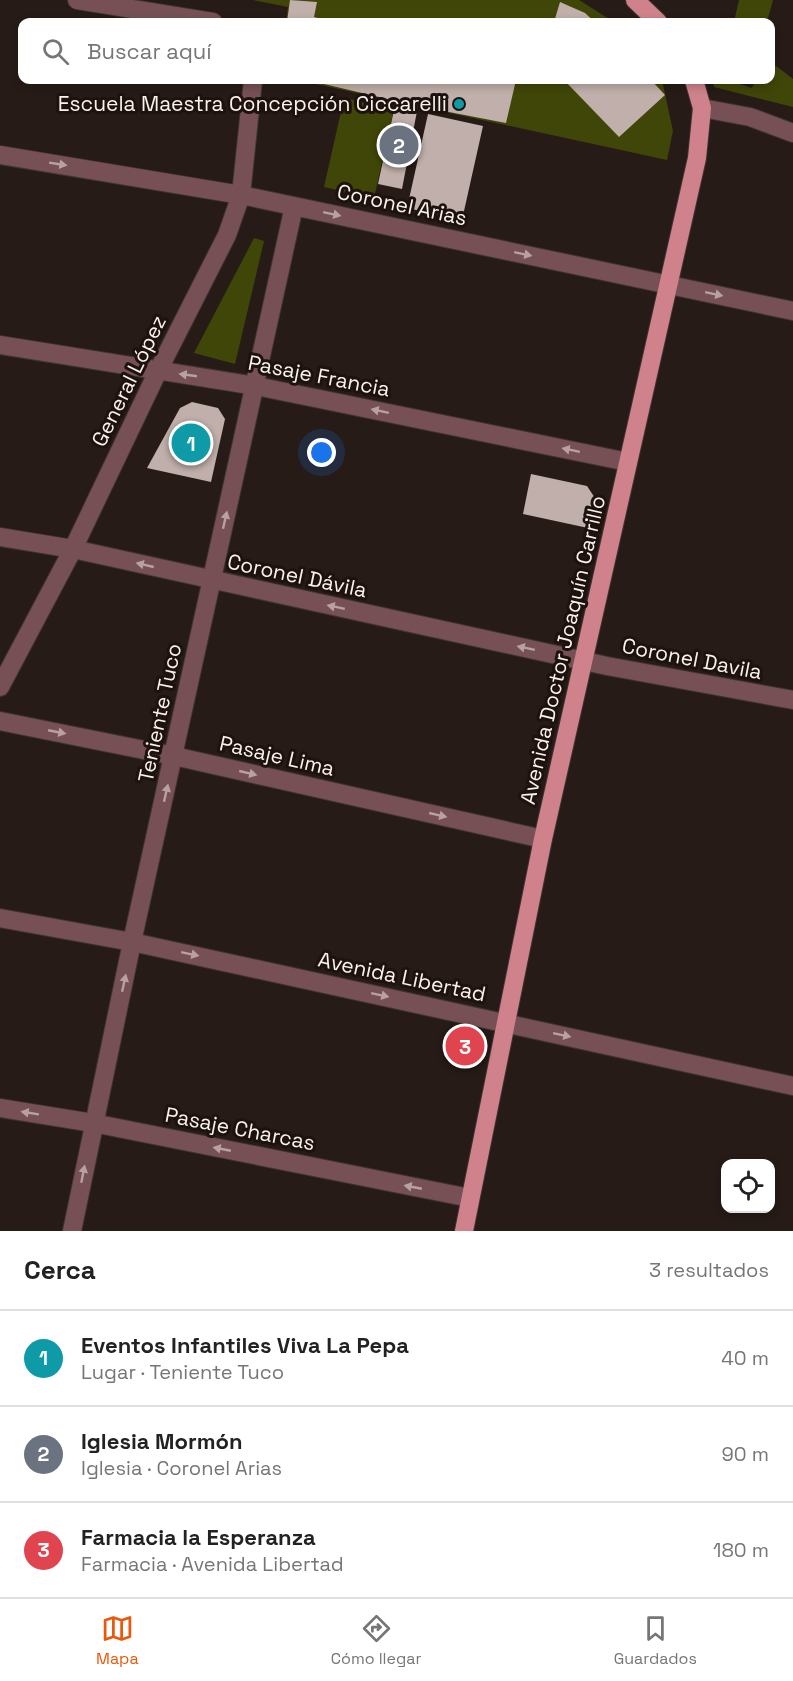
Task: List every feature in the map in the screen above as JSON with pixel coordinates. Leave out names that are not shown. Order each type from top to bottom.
[{"type":"main road","points":[[635,0],[654,18]]},
{"type":"main road","name":"Avenida Doctor Joaquín Carrillo","points":[[464,1231],[543,838],[697,158],[702,108],[695,84]]},
{"type":"street","points":[[77,0],[188,18]]},
{"type":"street","name":"General López","points":[[0,687],[73,549],[158,371],[227,235],[241,195],[253,84]]},
{"type":"street","points":[[702,108],[750,117],[793,133]]},
{"type":"street","name":"Coronel Arias","points":[[0,155],[241,195],[793,311]]},
{"type":"street","name":"Teniente Tuco","points":[[72,1231],[132,942],[294,206]]},
{"type":"street","name":"Pasaje Francia","points":[[0,345],[256,386],[628,462]]},
{"type":"street","name":"Coronel Dávila","points":[[0,537],[73,549],[584,661]]},
{"type":"street","name":"Coronel Davila","points":[[584,661],[793,700]]},
{"type":"street","name":"Pasaje Lima","points":[[0,721],[174,756],[543,838]]},
{"type":"street","name":"Avenida Libertad","points":[[0,918],[132,942],[793,1086]]},
{"type":"street","name":"Pasaje Charcas","points":[[0,1108],[93,1123],[471,1198]]},
{"type":"green space","points":[[253,0],[579,0],[608,18],[287,18],[288,7]]},
{"type":"green space","points":[[739,0],[773,0],[768,18],[735,18]]},
{"type":"green space","points":[[775,65],[793,79],[793,107],[714,87],[714,84],[740,84],[751,88],[754,85],[775,84]]},
{"type":"green space","points":[[316,84],[663,84],[673,131],[667,160]]},
{"type":"green space","points":[[344,98],[394,109],[374,198],[324,187]]},
{"type":"green space","points":[[254,238],[264,241],[235,364],[194,353]]},
{"type":"building","points":[[290,0],[317,2],[314,17],[318,18],[288,18]]},
{"type":"building","points":[[560,2],[585,13],[591,18],[555,18]]},
{"type":"building","name":"Escuela Maestra Concepción Ciccarelli","points":[[324,84],[515,84],[506,123],[418,106],[402,189],[378,184],[396,101]]},
{"type":"building","points":[[568,84],[655,84],[665,95],[619,137]]},
{"type":"building","points":[[428,114],[483,126],[462,220],[407,208]]},
{"type":"building","points":[[192,402],[218,408],[225,419],[211,482],[147,468],[180,408]]},
{"type":"building","points":[[531,474],[587,486],[595,498],[588,528],[523,514]]},
{"type":"place","name":"Escuela Maestra Concepción Ciccarelli","points":[[459,104]]},
{"type":"place","name":"Iglesia Mormón","points":[[399,145]]},
{"type":"place","name":"Eventos Infantiles Viva La Pepa","points":[[191,443]]},
{"type":"place","name":"Farmacia la Esperanza","points":[[465,1046]]}]
